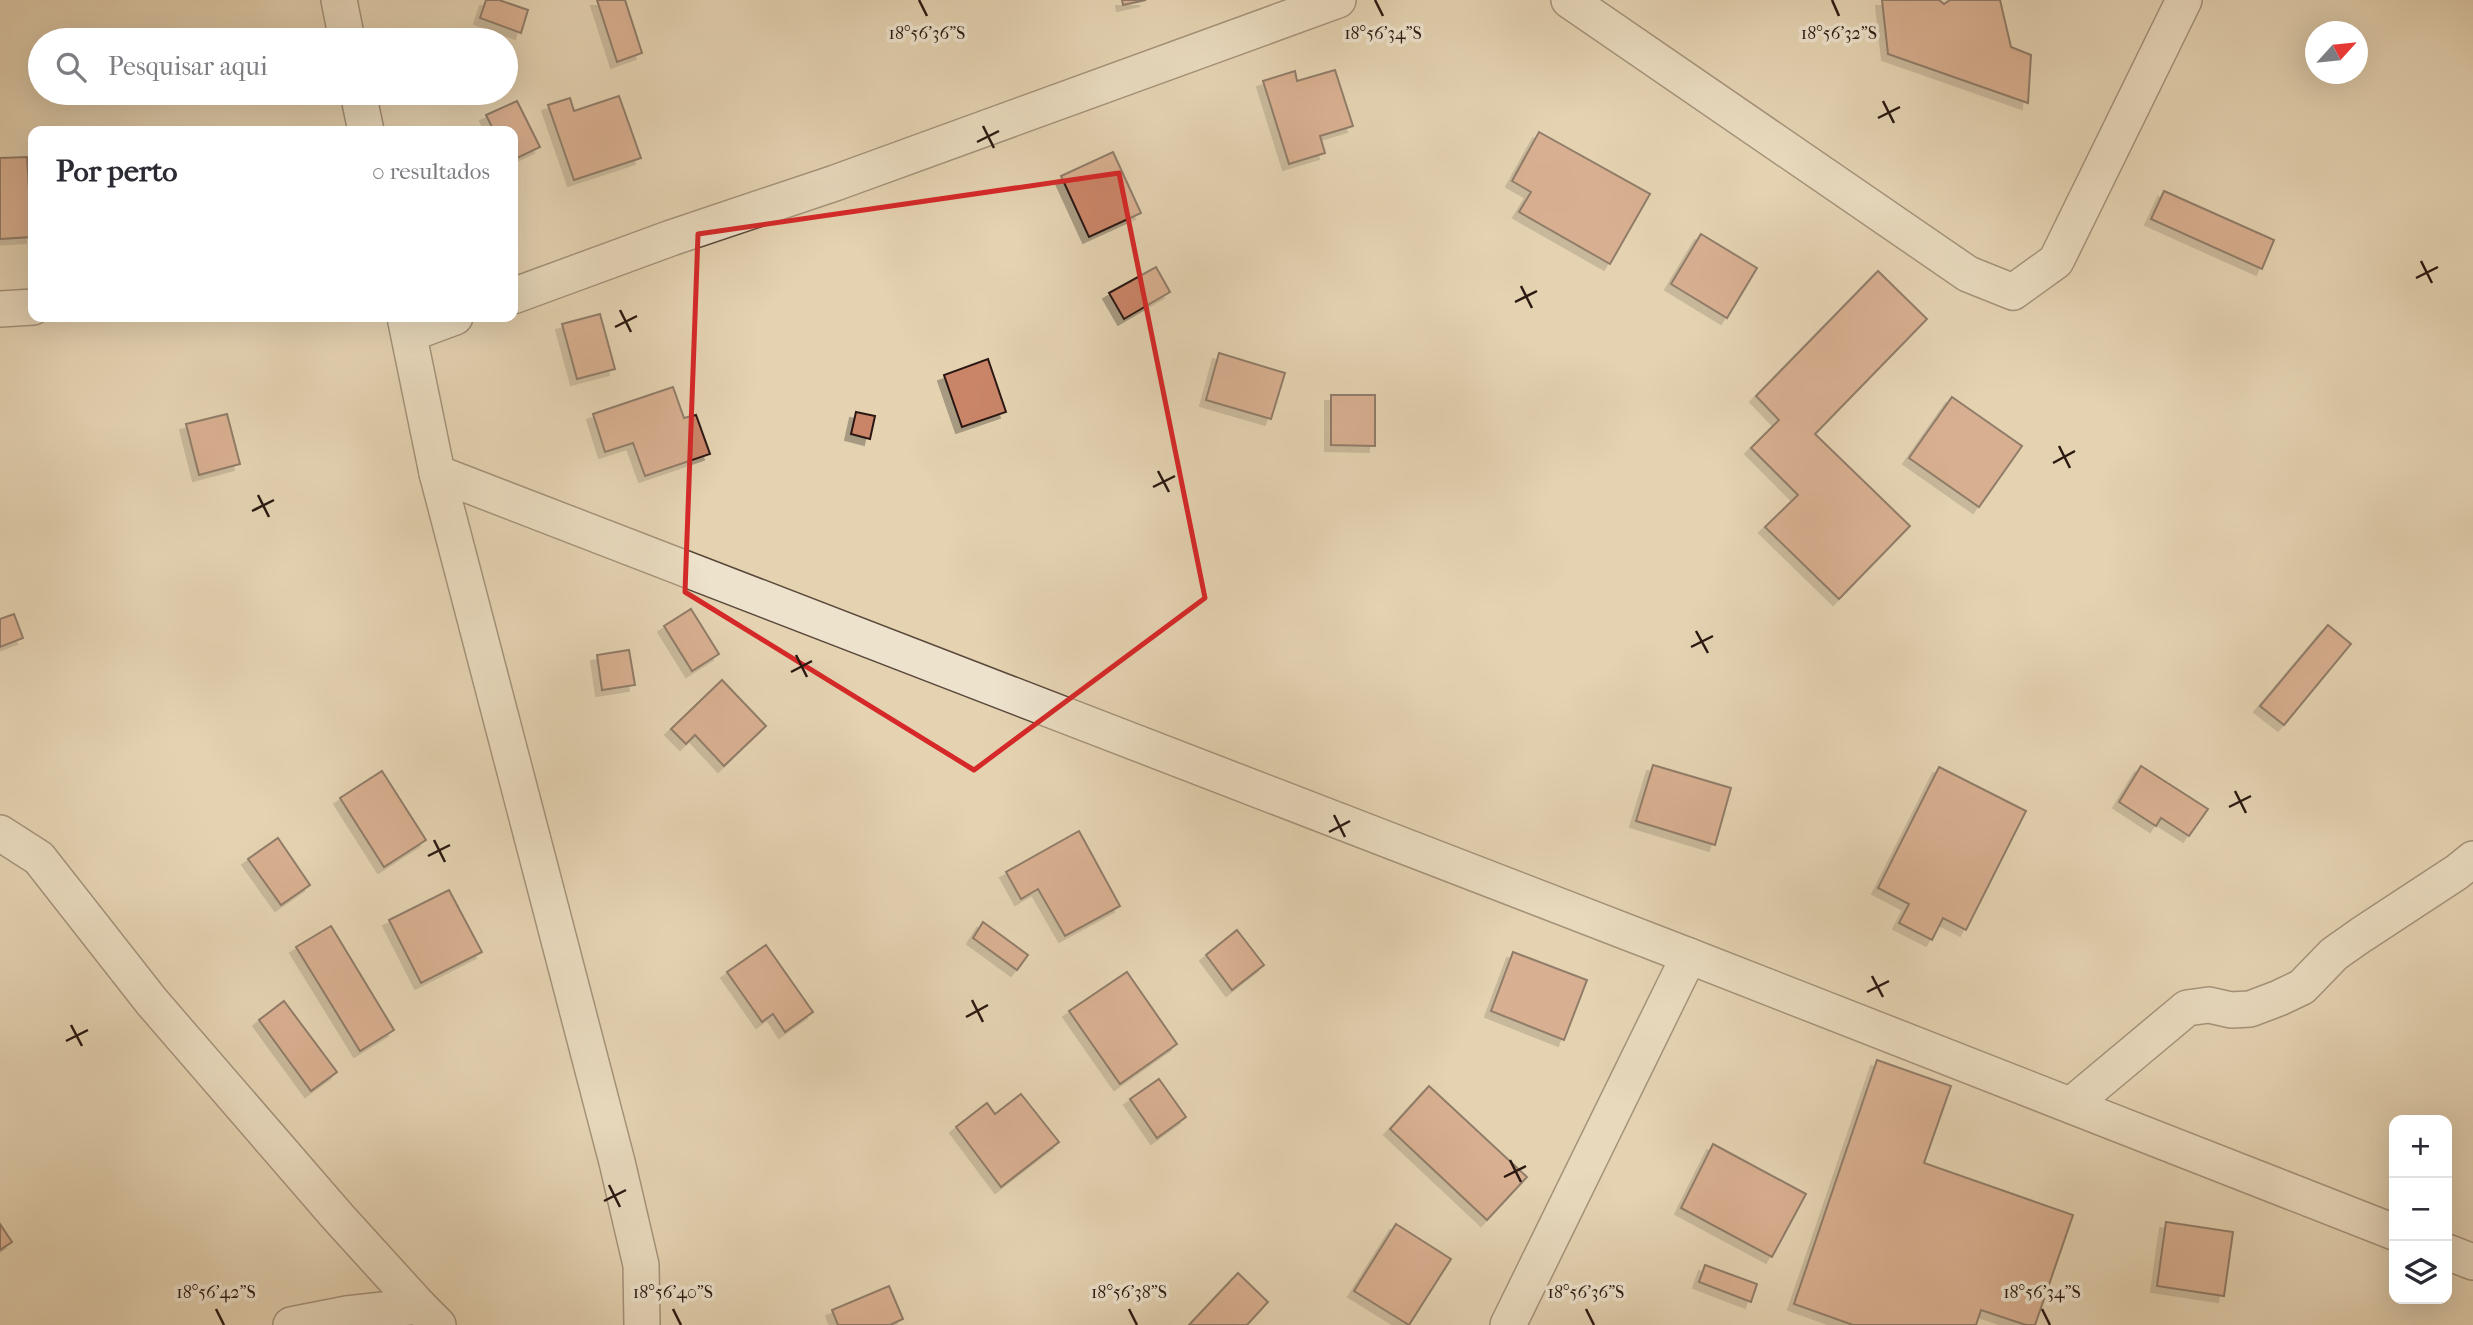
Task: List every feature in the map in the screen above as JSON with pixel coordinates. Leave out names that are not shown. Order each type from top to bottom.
[{"type":"street","points":[[339,0],[345,28]]},
{"type":"street","points":[[518,294],[671,238],[835,183],[1338,0]]},
{"type":"street","points":[[1569,0],[1968,274],[2013,292],[2056,261],[2184,0]]},
{"type":"street","points":[[361,105],[365,126]]},
{"type":"street","points":[[0,309],[28,307]]},
{"type":"street","points":[[425,322],[407,325],[437,473],[617,1162],[641,1265],[642,1325]]},
{"type":"street","points":[[437,473],[2389,1229]]},
{"type":"street","points":[[0,833],[39,858],[152,1002],[338,1217],[429,1316]]},
{"type":"street","points":[[2071,1105],[2187,1009],[2209,1005],[2231,1010],[2249,1009],[2302,987],[2334,954],[2473,859]]},
{"type":"street","points":[[1507,1325],[1689,956]]},
{"type":"street","points":[[2452,1254],[2473,1262]]},
{"type":"street","points":[[291,1325],[347,1314],[429,1316]]},
{"type":"highlighted area","points":[[1119,173],[1205,598],[974,770],[685,592],[698,234]]},
{"type":"building","points":[[486,0],[499,0],[528,10],[521,33],[518,28],[507,28],[480,18]]},
{"type":"building","points":[[597,0],[625,0],[642,53],[617,62]]},
{"type":"building","points":[[1122,0],[1146,0],[1123,5]]},
{"type":"building","points":[[1882,0],[1939,0],[1944,4],[1950,0],[2000,0],[2011,47],[2031,55],[2028,103],[1888,54]]},
{"type":"building","points":[[1335,70],[1353,126],[1320,136],[1325,153],[1289,164],[1263,81],[1295,71],[1297,81]]},
{"type":"building","points":[[619,96],[641,158],[574,180],[548,105],[570,98],[574,111]]},
{"type":"building","points":[[518,103],[540,147],[518,158],[518,126],[492,126],[486,115]]},
{"type":"building","points":[[1539,132],[1650,194],[1610,264],[1519,212],[1531,192],[1512,181]]},
{"type":"building","points":[[1113,152],[1141,213],[1089,237],[1061,176]]},
{"type":"building","points":[[27,157],[28,237],[0,239],[0,158]]},
{"type":"building","points":[[2164,191],[2274,240],[2262,269],[2151,219]]},
{"type":"building","points":[[1701,234],[1757,268],[1727,318],[1671,284]]},
{"type":"building","points":[[1156,267],[1170,292],[1124,319],[1109,293]]},
{"type":"building","points":[[1878,271],[1927,319],[1815,434],[1910,526],[1839,599],[1765,527],[1798,495],[1751,448],[1779,420],[1756,396]]},
{"type":"building","points":[[600,314],[615,369],[577,379],[562,324]]},
{"type":"building","points":[[1219,353],[1285,373],[1271,419],[1206,400]]},
{"type":"building","points":[[988,359],[1006,412],[962,427],[944,375]]},
{"type":"building","points":[[673,387],[684,418],[696,415],[710,454],[645,476],[633,443],[605,452],[593,414]]},
{"type":"building","points":[[1331,395],[1375,395],[1375,446],[1331,445]]},
{"type":"building","points":[[1952,397],[2022,446],[1979,507],[1909,458]]},
{"type":"building","points":[[856,412],[875,416],[870,439],[851,434]]},
{"type":"building","points":[[227,414],[240,464],[199,475],[186,424]]},
{"type":"building","points":[[691,609],[719,654],[692,671],[664,626]]},
{"type":"building","points":[[14,614],[23,638],[0,647],[0,619]]},
{"type":"building","points":[[2328,625],[2351,644],[2284,725],[2260,706]]},
{"type":"building","points":[[629,650],[635,685],[602,690],[597,655]]},
{"type":"building","points":[[722,680],[766,726],[724,766],[695,735],[686,744],[671,729]]},
{"type":"building","points":[[1653,765],[1731,788],[1715,845],[1636,821]]},
{"type":"building","points":[[2141,766],[2208,809],[2189,836],[2161,818],[2156,826],[2119,802]]},
{"type":"building","points":[[1939,767],[2026,811],[1966,930],[1943,918],[1932,940],[1899,923],[1909,904],[1878,888]]},
{"type":"building","points":[[382,771],[426,840],[384,867],[340,798]]},
{"type":"building","points":[[1079,831],[1120,906],[1065,936],[1038,889],[1021,899],[1006,872]]},
{"type":"building","points":[[278,838],[310,885],[281,905],[248,859]]},
{"type":"building","points":[[449,890],[482,952],[421,983],[389,920]]},
{"type":"building","points":[[983,922],[1028,955],[1017,970],[973,938]]},
{"type":"building","points":[[331,926],[394,1030],[360,1051],[296,947]]},
{"type":"building","points":[[1237,930],[1264,965],[1232,990],[1206,955]]},
{"type":"building","points":[[766,945],[813,1012],[785,1032],[773,1014],[762,1022],[727,972]]},
{"type":"building","points":[[1513,952],[1587,980],[1564,1040],[1491,1011]]},
{"type":"building","points":[[1127,972],[1177,1044],[1120,1084],[1069,1011]]},
{"type":"building","points":[[284,1001],[337,1072],[311,1091],[259,1020]]},
{"type":"building","points":[[1877,1060],[1951,1086],[1924,1163],[2073,1215],[2035,1325],[2026,1325],[1981,1310],[1976,1325],[1853,1325],[1794,1304]]},
{"type":"building","points":[[1159,1079],[1186,1117],[1157,1138],[1130,1099]]},
{"type":"building","points":[[1429,1086],[1527,1177],[1487,1220],[1390,1129]]},
{"type":"building","points":[[1021,1094],[1059,1142],[1001,1187],[956,1127],[987,1103],[995,1114]]},
{"type":"building","points":[[1713,1144],[1806,1194],[1772,1257],[1681,1208]]},
{"type":"building","points":[[2166,1222],[2233,1232],[2224,1296],[2157,1286]]},
{"type":"building","points":[[0,1224],[12,1242],[0,1250]]},
{"type":"building","points":[[1396,1224],[1451,1259],[1409,1325],[1354,1291]]},
{"type":"building","points":[[1705,1265],[1757,1284],[1751,1302],[1699,1282]]},
{"type":"building","points":[[1238,1273],[1268,1302],[1247,1325],[1189,1325]]},
{"type":"building","points":[[889,1286],[903,1319],[890,1325],[838,1325],[832,1310]]}]
